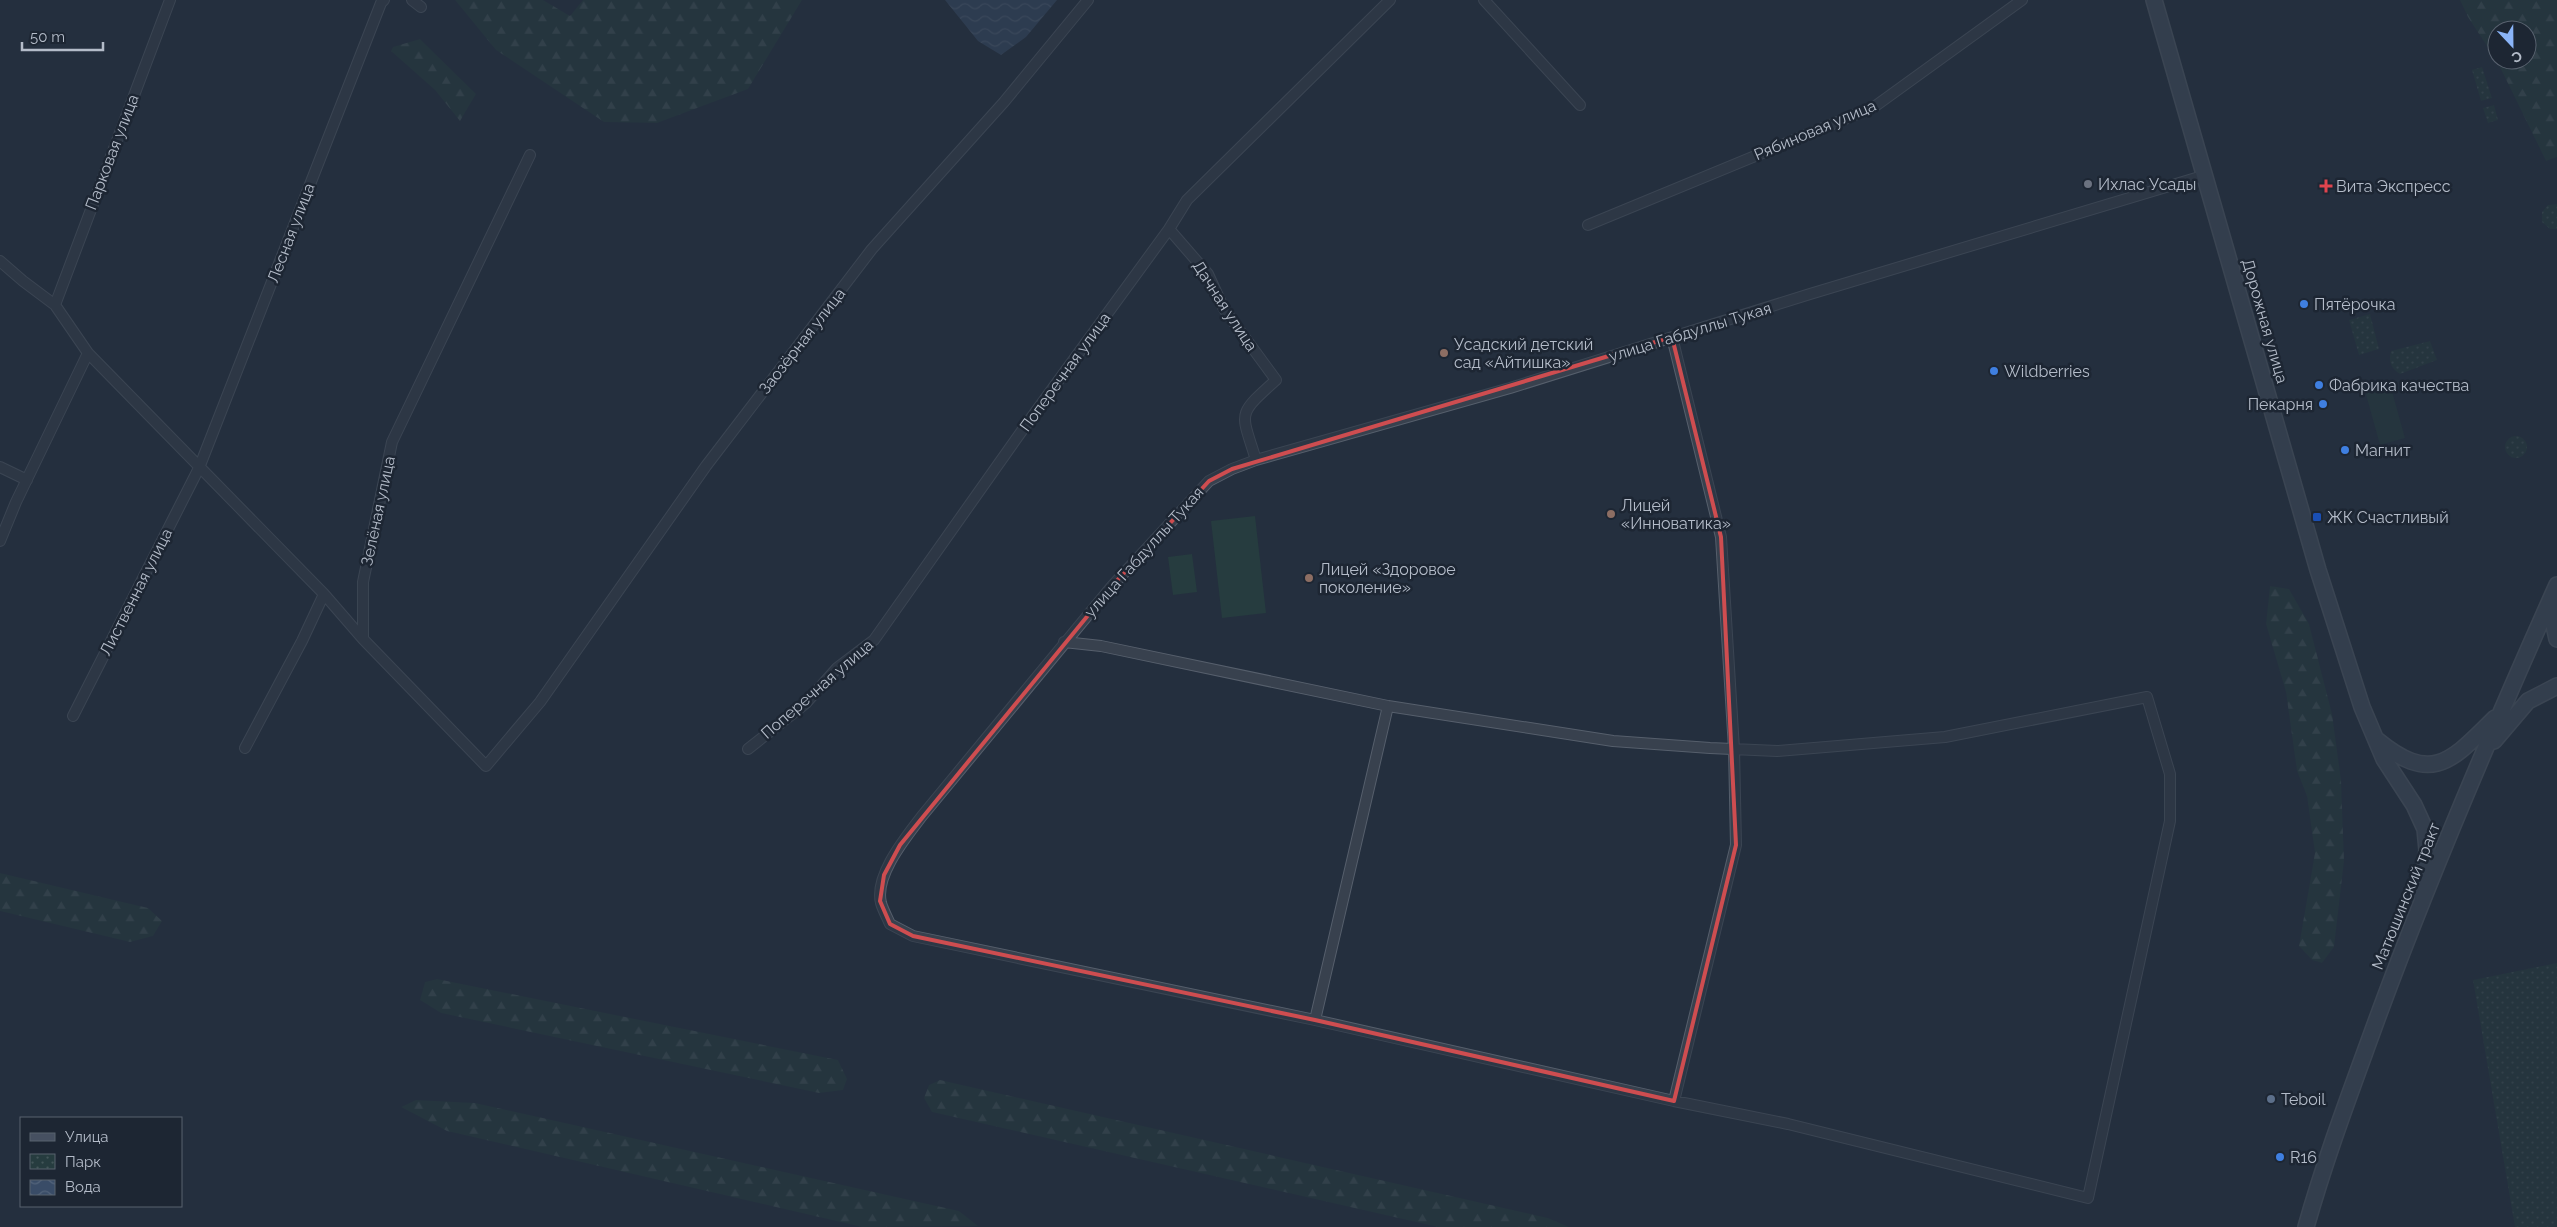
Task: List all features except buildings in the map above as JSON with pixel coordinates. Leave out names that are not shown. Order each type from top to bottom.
[{"type":"street","name":"Парковая улица","points":[[54,304],[170,0]]},
{"type":"street","name":"Лесная улица","points":[[199,468],[381,3],[384,0]]},
{"type":"street","points":[[412,0],[420,7]]},
{"type":"street","name":"Заозёрная улица","points":[[363,639],[486,766],[540,702],[706,466],[872,249],[1004,102],[1088,0]]},
{"type":"street","name":"Поперечная улица","points":[[748,749],[806,703],[837,668],[874,640],[1026,425],[1170,229],[1186,200],[1390,0]]},
{"type":"street","points":[[1484,0],[1580,105]]},
{"type":"street","name":"Рябиновая улица","points":[[1588,225],[1874,107],[2022,0]]},
{"type":"street","name":"Дорожная улица","points":[[2154,0],[2206,175],[2318,570],[2362,707],[2384,759],[2414,805],[2425,829],[2427,850],[2422,896]]},
{"type":"street","name":"Зелёная улица","points":[[363,639],[363,582],[392,442],[530,155]]},
{"type":"street","name":"улица Габдуллы Тукая","points":[[1734,749],[1777,751],[1945,737],[2147,696],[2170,774],[2170,821],[2088,1198],[1788,1124],[1674,1102],[1315,1020],[913,936],[890,924],[880,901],[884,875],[900,845],[1064,642],[1112,586],[1209,481],[1256,460],[1510,388],[2206,175]]},
{"type":"street","name":"Дачная улица","points":[[1170,229],[1208,274],[1224,310],[1276,380],[1247,407],[1244,418],[1256,460]]},
{"type":"street","points":[[0,261],[54,304],[88,354],[324,594],[363,639]]},
{"type":"street","points":[[1672,337],[1721,537],[1734,749],[1736,845],[1674,1102]]},
{"type":"street","points":[[0,541],[26,480],[88,354]]},
{"type":"street","points":[[0,467],[26,480]]},
{"type":"street","name":"Лиственная улица","points":[[73,716],[199,468]]},
{"type":"street","points":[[2557,586],[2553,621],[2557,639]]},
{"type":"street","name":"Матюшинский тракт","points":[[2306,1227],[2341,1116],[2422,896],[2499,713],[2557,586]]},
{"type":"street","points":[[245,748],[302,641],[324,594]]},
{"type":"street","points":[[1064,642],[1101,646],[1388,706],[1613,741],[1734,749]]},
{"type":"street","points":[[2482,756],[2518,710],[2538,694],[2557,686]]},
{"type":"street","points":[[1315,1020],[1388,706]]},
{"type":"street","points":[[2376,738],[2392,752],[2407,760],[2423,764],[2437,763],[2452,758],[2462,750],[2499,713]]},
{"type":"highlighted area","points":[[1672,337],[1721,537],[1736,845],[1674,1101],[1315,1020],[913,936],[890,924],[880,901],[884,875],[900,845],[1112,586],[1209,481],[1232,469]]},
{"type":"green space","points":[[455,0],[543,0],[570,16],[583,0],[802,0],[748,89],[657,123],[604,122],[496,50]]},
{"type":"green space","points":[[2460,0],[2557,0],[2557,157],[2546,161],[2501,70],[2537,70],[2537,20],[2487,20],[2487,46],[2468,17]]},
{"type":"green space","points":[[420,39],[476,94],[460,121],[435,90],[391,51],[393,47]]},
{"type":"green space","points":[[2482,67],[2492,98],[2481,101],[2472,70]]},
{"type":"green space","points":[[2494,105],[2498,120],[2488,123],[2483,108]]},
{"type":"green space","points":[[2557,204],[2557,229],[2550,229],[2542,222],[2542,212],[2548,205]]},
{"type":"green space","points":[[2370,314],[2379,349],[2359,355],[2349,320]]},
{"type":"green space","points":[[2430,341],[2437,360],[2400,374],[2392,367],[2390,361],[2391,351]]},
{"type":"green space","points":[[2390,384],[2405,438],[2380,445],[2365,391]]},
{"type":"green space","points":[[2516,436],[2524,439],[2527,447],[2524,455],[2516,458],[2508,455],[2505,447],[2508,439]]},
{"type":"green space","points":[[1255,516],[1266,613],[1222,618],[1211,521]]},
{"type":"green space","points":[[1192,554],[1197,592],[1173,595],[1168,557]]},
{"type":"green space","points":[[2270,586],[2289,589],[2309,624],[2332,714],[2341,780],[2344,861],[2334,947],[2322,963],[2312,960],[2299,946],[2315,853],[2307,796],[2297,771],[2286,692],[2266,624]]},
{"type":"green space","points":[[0,873],[148,908],[162,921],[153,936],[130,942],[0,911]]},
{"type":"green space","points":[[2557,963],[2557,1227],[2515,1227],[2473,980]]},
{"type":"green space","points":[[437,979],[838,1060],[847,1079],[843,1090],[819,1093],[441,1013],[420,1000],[425,982]]},
{"type":"green space","points":[[940,1080],[1548,1218],[1569,1227],[1438,1227],[932,1112],[924,1098],[929,1085]]},
{"type":"green space","points":[[416,1100],[475,1103],[959,1211],[978,1226],[862,1227],[447,1131],[401,1107]]},
{"type":"water","points":[[945,0],[1057,0],[1026,37],[1001,55],[978,41]]},
{"type":"place","name":"Ихлас Усады","points":[[2088,184]]},
{"type":"place","name":"Вита Экспресс","points":[[2326,186]]},
{"type":"place","name":"Пятёрочка","points":[[2304,304]]},
{"type":"place","name":"Усадский детский сад «Айтишка»","points":[[1444,353]]},
{"type":"place","name":"Wildberries","points":[[1994,371]]},
{"type":"place","name":"Фабрика качества","points":[[2319,385]]},
{"type":"place","name":"Пекарня","points":[[2323,404]]},
{"type":"place","name":"Магнит","points":[[2345,450]]},
{"type":"place","name":"Лицей «Инноватика»","points":[[1611,514]]},
{"type":"place","name":"ЖК Счастливый","points":[[2317,517]]},
{"type":"place","name":"Лицей «Здоровое поколение»","points":[[1309,578]]},
{"type":"place","name":"Teboil","points":[[2271,1099]]},
{"type":"place","name":"R16","points":[[2280,1157]]}]
